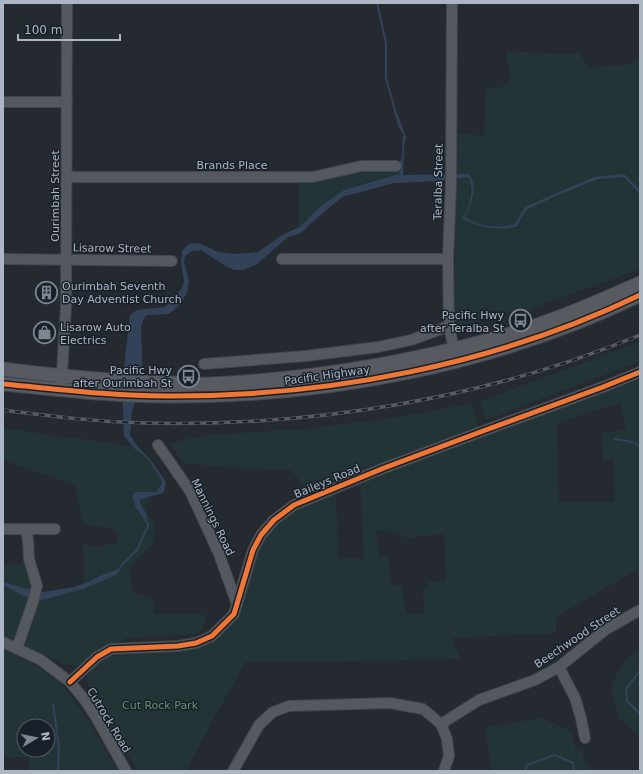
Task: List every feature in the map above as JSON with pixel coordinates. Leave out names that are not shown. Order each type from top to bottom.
[{"type":"main road","name":"Pacific Highway","points":[[455,355],[565,314],[640,282]]},
{"type":"main road","name":"Pacific Highway","points":[[3,384],[61,390],[115,387],[148,389],[277,379],[342,371],[401,360],[455,355],[543,335],[605,311],[640,295]]},
{"type":"main road","name":"Pacific Highway","points":[[3,369],[62,376],[115,387]]},
{"type":"street","name":"Ourimbah Street","points":[[61,390],[66,306],[67,3]]},
{"type":"street","name":"Teralba Street","points":[[452,3],[451,184],[448,259],[449,326],[455,355]]},
{"type":"street","points":[[3,102],[67,102]]},
{"type":"street","name":"Brands Place","points":[[67,177],[313,177],[361,166],[396,166]]},
{"type":"street","name":"Lisarow Street","points":[[3,259],[172,261]]},
{"type":"street","points":[[282,259],[448,259]]},
{"type":"street","name":"Pacific Highway","points":[[204,364],[306,356],[378,347],[411,340],[449,326]]},
{"type":"street","name":"Baileys Road","points":[[70,682],[97,657],[111,649],[178,646],[196,643],[212,636],[234,614],[253,550],[261,535],[274,520],[294,506],[384,468],[640,372]]},
{"type":"street","name":"Mannings Road","points":[[158,445],[190,491],[219,554],[237,604]]},
{"type":"street","points":[[3,529],[56,529]]},
{"type":"street","points":[[17,648],[33,602],[36,586],[29,559],[26,529]]},
{"type":"street","name":"Beechwood Street","points":[[441,724],[479,700],[535,680],[559,667],[605,630],[640,610]]},
{"type":"street","name":"Cutrock Road","points":[[3,642],[50,666],[70,682],[84,699],[96,718],[126,771]]},
{"type":"street","points":[[559,667],[575,698],[581,718],[584,738]]},
{"type":"street","points":[[233,771],[259,726],[273,712],[290,706],[390,703],[423,709],[441,724],[447,739],[449,756],[444,771]]},
{"type":"green space","points":[[505,51],[573,54],[575,52],[579,52],[588,67],[593,68],[609,65],[627,65],[640,58],[640,269],[530,309],[502,314],[455,328],[455,178],[468,177],[471,183],[470,199],[473,199],[473,183],[471,177],[454,174],[454,134],[466,133],[484,137],[485,89],[503,87],[511,78]]},
{"type":"green space","points":[[402,167],[402,177],[397,174],[356,185],[299,227],[299,182],[322,182],[343,173],[362,169]]},
{"type":"green space","points":[[640,342],[640,361],[486,420],[480,401]]},
{"type":"green space","name":"Cut Rock Park","points":[[640,379],[640,568],[556,617],[556,633],[452,638],[460,659],[245,662],[187,768],[190,771],[137,771],[105,717],[85,679],[93,668],[109,656],[126,656],[157,650],[178,653],[216,639],[230,624],[257,551],[273,525],[294,510],[336,491],[338,559],[364,559],[360,482]],"holes":[[[621,404],[626,430],[602,433],[603,461],[614,460],[615,502],[559,502],[557,423],[602,408]],[[376,530],[395,532],[407,538],[444,534],[446,581],[429,582],[428,587],[423,588],[424,614],[406,614],[402,585],[391,585],[389,557],[379,557]]]},
{"type":"green space","points":[[472,403],[479,428],[307,490],[291,470],[237,468],[183,463],[170,443],[205,435],[304,429],[404,416]]},
{"type":"green space","points":[[3,428],[132,446],[147,458],[157,470],[160,484],[156,492],[147,492],[133,503],[146,521],[140,500],[149,497],[144,507],[154,523],[153,544],[129,567],[133,592],[154,599],[154,614],[206,615],[203,631],[185,635],[127,638],[95,651],[77,667],[63,664],[26,646],[24,640],[39,601],[83,589],[114,576],[111,572],[84,583],[83,544],[94,547],[100,547],[105,544],[115,545],[119,533],[106,527],[91,526],[82,523],[78,498],[74,485],[3,460]]},
{"type":"green space","points":[[26,562],[32,590],[3,582],[3,565]]},
{"type":"green space","points":[[3,585],[29,597],[15,639],[3,637]]},
{"type":"green space","points":[[3,647],[57,678],[88,720],[118,771],[29,771],[29,758],[56,758],[56,718],[16,718],[16,758],[3,758]]},
{"type":"green space","points":[[640,650],[640,737],[619,718],[611,691],[613,681],[625,660]]},
{"type":"green space","points":[[540,718],[572,731],[573,742],[577,751],[582,750],[585,762],[593,771],[491,771],[485,727]]},
{"type":"water","points":[[394,111],[397,113],[406,137],[404,147],[403,175],[469,174],[472,179],[474,190],[472,201],[465,217],[477,223],[495,227],[515,224],[525,207],[594,177],[624,174],[640,190],[640,194],[624,177],[598,179],[526,210],[516,227],[495,228],[482,226],[463,219],[471,198],[471,187],[468,177],[439,181],[394,183],[342,197],[301,233],[288,237],[257,264],[244,270],[235,270],[227,267],[201,250],[192,251],[185,256],[184,262],[189,281],[187,292],[181,304],[169,314],[147,315],[141,326],[143,384],[132,410],[130,435],[138,447],[149,458],[166,483],[164,492],[140,500],[140,503],[147,516],[148,526],[134,503],[133,494],[136,492],[156,492],[161,485],[161,479],[148,459],[135,449],[124,436],[122,385],[130,315],[137,310],[165,307],[180,291],[184,282],[181,261],[182,251],[189,244],[201,244],[218,252],[235,254],[258,252],[282,235],[301,226],[321,206],[344,190],[398,174],[400,176],[398,165],[402,158],[403,134],[398,126]]},
{"type":"water","points":[[120,569],[114,576],[83,589],[39,601],[24,596],[3,585],[3,582],[43,592],[74,587]]},
{"type":"waterway","points":[[377,3],[386,43],[386,78],[396,114]]},
{"type":"waterway","points":[[614,439],[633,442],[640,447]]},
{"type":"waterway","points":[[118,571],[137,550],[148,523]]},
{"type":"waterway","points":[[640,671],[626,689],[627,701],[640,714]]},
{"type":"waterway","points":[[53,704],[59,747],[58,771]]},
{"type":"waterway","points":[[525,771],[527,765],[555,755],[573,763],[574,771]]},
{"type":"railway","points":[[3,410],[92,420],[146,423],[209,423],[272,420],[335,414],[460,392],[521,376],[581,357],[640,335]]},
{"type":"cycle path","points":[[3,384],[105,394],[166,396],[227,395],[348,383],[409,372],[469,358],[527,340],[585,319],[640,295]]},
{"type":"cycle path","points":[[70,682],[97,657],[111,649],[178,646],[196,643],[212,636],[234,614],[253,550],[261,535],[274,520],[294,505],[384,468],[640,372]]},
{"type":"place","name":"Ourimbah Seventh Day Adventist Church","points":[[46,292]]},
{"type":"place","name":"Pacific Hwy after Teralba St","points":[[520,321]]},
{"type":"place","name":"Lisarow Auto Electrics","points":[[44,333]]},
{"type":"place","name":"Pacific Hwy after Ourimbah St","points":[[188,376]]}]
